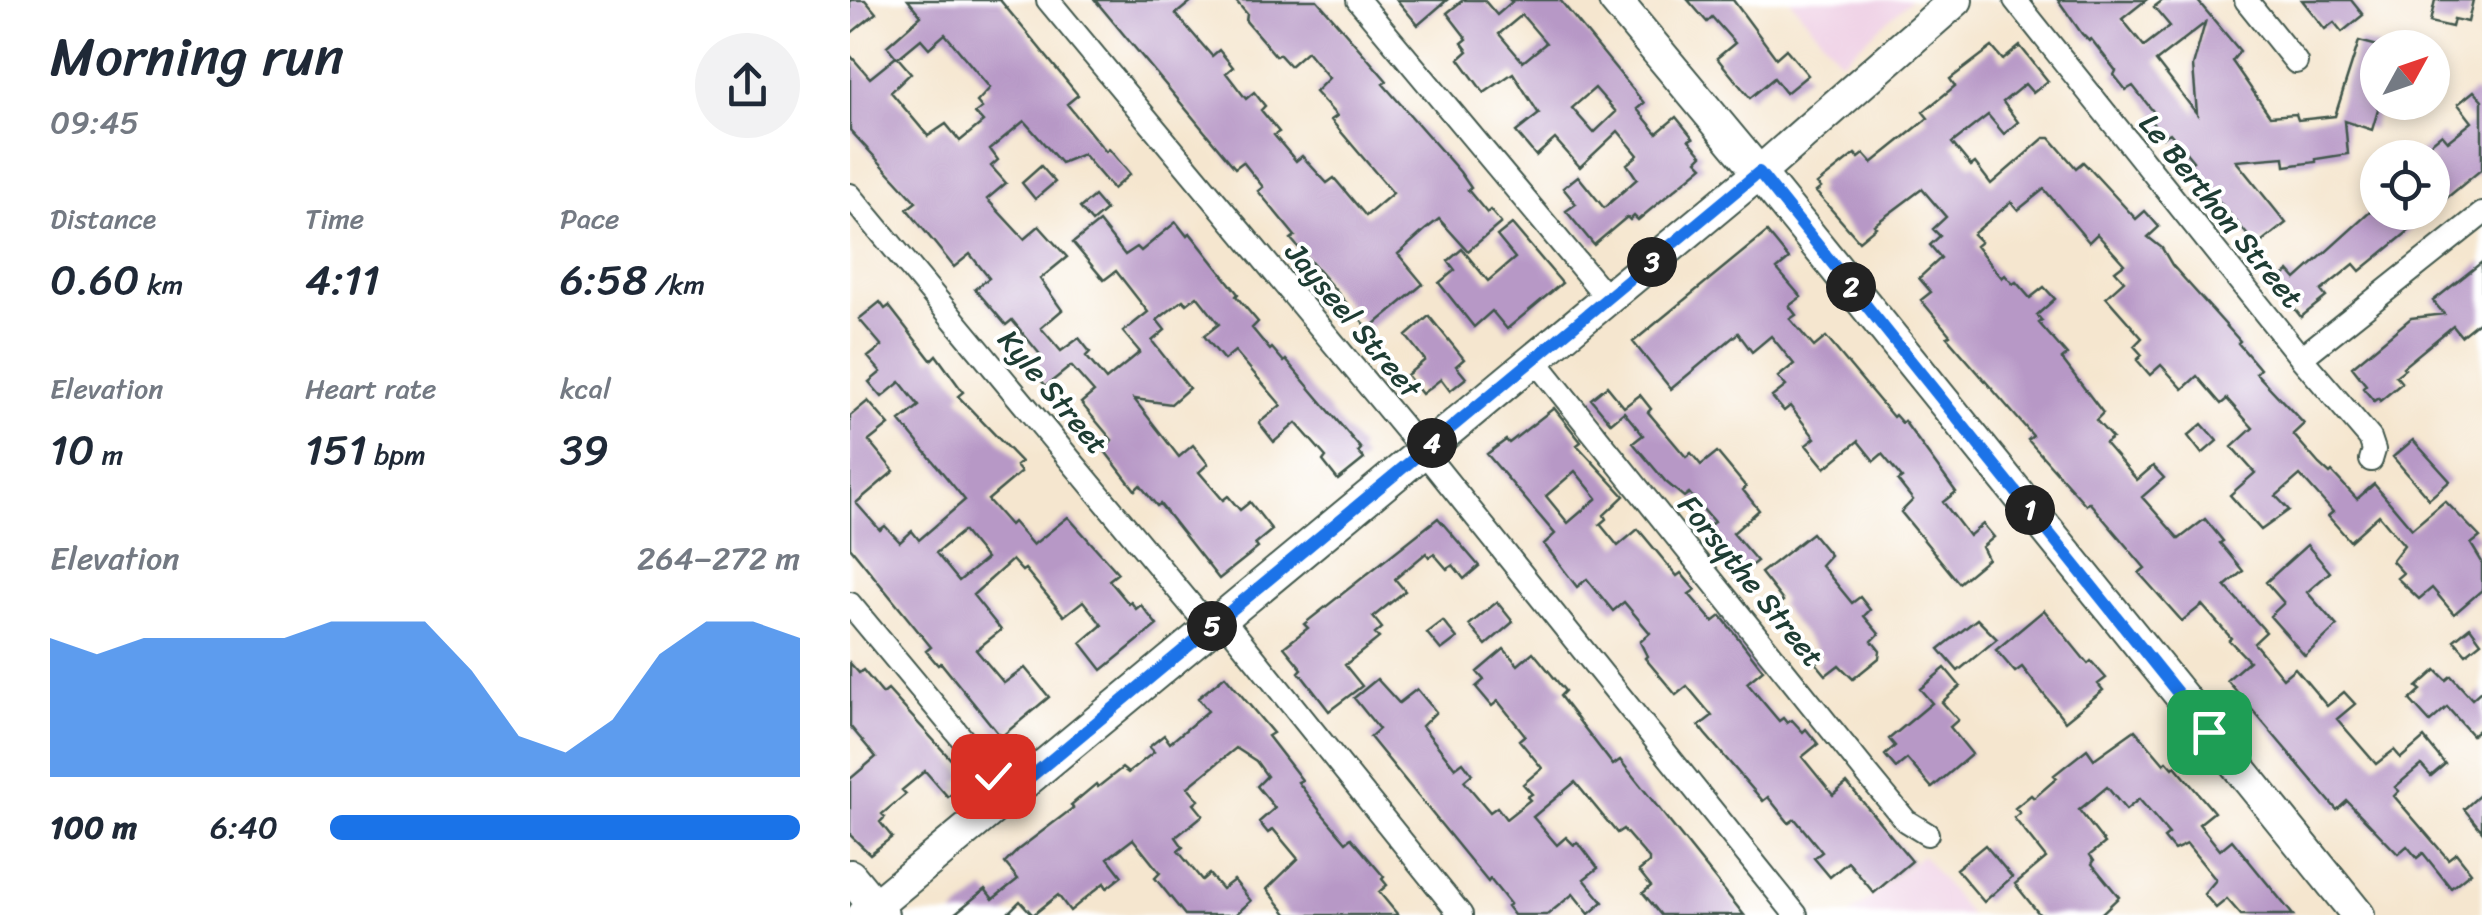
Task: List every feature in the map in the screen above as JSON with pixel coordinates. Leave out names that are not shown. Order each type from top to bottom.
[{"type":"street","name":"Jayseel Street","points":[[1048,0],[1424,450],[1796,915]]},
{"type":"street","points":[[1358,0],[1608,299]]},
{"type":"street","points":[[1616,0],[2358,915]]},
{"type":"street","points":[[850,876],[873,912],[1759,172],[1956,0]]},
{"type":"street","name":"Le Berthon Street","points":[[2016,0],[2301,358],[2370,438],[2374,450],[2371,460]]},
{"type":"street","points":[[2246,0],[2296,62]]},
{"type":"street","name":"Kyle Street","points":[[850,195],[1462,915]]},
{"type":"street","points":[[2301,358],[2482,214]]},
{"type":"street","name":"Forsythe Street","points":[[1534,359],[1906,821],[1927,834]]},
{"type":"street","points":[[850,604],[1009,795]]},
{"type":"shaded area","points":[[1790,0],[1911,0],[1841,61]]},
{"type":"shaded area","points":[[1922,855],[1970,915],[1850,915]]},
{"type":"building","points":[[850,0],[865,0],[876,13],[850,34]]},
{"type":"building","points":[[908,0],[1000,0],[1078,95],[1067,104],[1106,152],[1109,149],[1130,174],[1113,189],[1083,154],[1061,163],[1024,121],[990,149],[998,160],[991,166],[1006,183],[987,199],[1024,239],[1039,226],[1067,257],[1040,279],[1062,310],[1041,328],[1061,351],[1079,338],[1090,352],[1086,356],[1106,380],[1140,352],[1123,332],[1148,312],[1116,271],[1104,280],[1073,243],[1099,222],[1125,255],[1137,247],[1141,251],[1176,222],[1187,236],[1190,233],[1238,294],[1258,322],[1252,328],[1270,350],[1286,360],[1361,449],[1358,452],[1364,459],[1338,480],[1323,461],[1326,457],[1296,423],[1274,442],[1259,423],[1281,405],[1235,351],[1224,360],[1204,336],[1219,324],[1197,296],[1187,304],[1183,300],[1157,320],[1165,330],[1152,341],[1189,388],[1171,404],[1134,399],[1179,457],[1193,445],[1208,464],[1199,472],[1223,500],[1228,496],[1240,510],[1250,502],[1272,530],[1255,544],[1258,548],[1219,579],[1160,504],[1157,506],[1140,485],[1135,490],[1104,450],[1112,440],[1081,403],[1094,392],[1071,366],[1046,386],[1031,368],[1043,358],[1012,320],[1006,325],[975,289],[989,278],[970,254],[954,267],[907,209],[916,202],[850,130],[850,55],[870,78],[896,57],[887,46],[921,16]],"holes":[[[945,34],[990,88],[977,102],[982,108],[975,113],[983,122],[960,141],[946,124],[928,136],[891,92],[911,73],[898,58],[921,39],[929,48]]]},
{"type":"building","points":[[1095,0],[1193,0],[1176,14],[1212,56],[1219,50],[1233,67],[1226,73],[1246,99],[1254,92],[1265,106],[1261,110],[1279,132],[1274,135],[1296,161],[1302,156],[1327,183],[1334,178],[1366,216],[1393,193],[1331,120],[1337,116],[1315,92],[1329,78],[1307,51],[1290,66],[1279,54],[1276,56],[1246,21],[1247,14],[1235,0],[1317,0],[1460,172],[1471,188],[1468,190],[1501,223],[1468,251],[1439,219],[1425,230],[1398,254],[1423,284],[1369,329],[1291,239],[1295,236],[1258,191],[1263,187],[1243,162],[1235,168]]},
{"type":"building","points":[[1397,0],[1447,0],[1418,25]]},
{"type":"building","points":[[1463,0],[1484,0],[1497,15],[1510,0],[1560,0],[1644,103],[1637,109],[1657,133],[1676,117],[1693,138],[1689,140],[1702,155],[1697,160],[1703,166],[1638,220],[1627,217],[1594,245],[1566,211],[1576,204],[1563,188],[1578,176],[1604,208],[1637,179],[1627,164],[1638,155],[1618,131],[1580,167],[1555,139],[1536,156],[1516,132],[1539,114],[1513,73],[1484,93],[1459,59],[1468,51],[1462,43],[1467,39],[1447,13]],"holes":[[[1522,15],[1546,43],[1523,62],[1499,34]],[[1595,88],[1616,112],[1594,133],[1572,108]]]},
{"type":"building","points":[[1688,0],[1733,0],[1776,58],[1786,49],[1808,75],[1786,93],[1774,78],[1750,98],[1717,58],[1735,43],[1712,17],[1707,22]]},
{"type":"building","points":[[2058,0],[2146,0],[2122,19],[2144,46],[2170,26],[2154,7],[2163,0],[2197,0],[2240,51],[2232,61],[2270,116],[2296,114],[2298,120],[2335,116],[2360,41],[2360,120],[2375,120],[2372,130],[2345,121],[2348,154],[2285,166],[2284,157],[2236,161],[2286,223],[2257,246],[2188,165],[2193,161],[2170,133],[2163,137],[2151,121],[2156,115],[2133,86],[2126,90],[2114,75],[2116,71]],"holes":[[[2205,23],[2193,66],[2197,114],[2156,61]]]},
{"type":"building","points":[[2302,0],[2351,0],[2363,15],[2342,32],[2334,22],[2325,29]]},
{"type":"building","points":[[2435,0],[2473,0],[2468,22],[2454,19],[2452,27],[2430,22]]},
{"type":"building","points":[[2020,46],[2048,81],[2033,93],[2025,84],[2003,102],[2018,122],[2004,134],[1988,115],[1952,143],[1971,166],[1975,163],[1991,184],[2044,138],[2050,138],[2076,168],[2083,162],[2136,219],[2145,211],[2159,227],[2148,237],[2162,248],[2172,265],[2240,341],[2260,369],[2256,373],[2304,424],[2293,434],[2319,464],[2357,499],[2374,484],[2412,529],[2445,501],[2480,537],[2471,544],[2482,562],[2482,590],[2454,614],[2432,588],[2419,599],[2397,578],[2403,573],[2392,561],[2404,545],[2379,515],[2350,541],[2328,516],[2333,512],[2300,475],[2276,496],[2289,510],[2261,530],[2230,495],[2255,473],[2232,447],[2253,428],[2227,399],[2221,404],[2197,376],[2183,389],[2161,365],[2150,375],[2137,360],[2142,355],[2134,346],[2142,338],[2106,297],[2124,281],[2115,271],[2124,264],[2097,234],[2089,242],[2044,189],[2018,210],[2011,202],[1973,234],[1981,242],[1976,246],[2002,278],[2005,275],[2013,284],[2016,282],[2030,298],[2044,287],[2055,299],[2037,315],[2042,321],[2039,323],[2067,355],[2062,359],[2103,413],[2096,420],[2112,438],[2105,443],[2137,480],[2153,466],[2164,478],[2142,497],[2179,539],[2205,519],[2223,541],[2220,543],[2243,571],[2225,586],[2266,632],[2254,643],[2283,678],[2295,668],[2327,706],[2344,692],[2355,704],[2337,719],[2376,764],[2394,750],[2401,758],[2424,738],[2445,764],[2431,776],[2421,765],[2395,787],[2399,791],[2394,796],[2448,859],[2456,853],[2471,872],[2451,888],[2423,853],[2417,858],[2407,846],[2398,854],[2347,801],[2337,810],[2227,680],[2249,661],[2231,638],[2202,605],[2182,621],[2139,573],[2145,568],[2089,502],[2086,505],[2028,440],[2033,436],[1947,337],[1950,335],[1921,300],[1931,292],[1919,278],[1941,258],[1930,245],[1940,236],[1933,229],[1946,217],[1922,189],[1859,241],[1816,192],[1821,188],[1817,184],[1855,154],[1859,158],[1864,154],[1872,163],[1928,118],[1923,112],[1955,86],[1950,79],[1992,47],[2003,60]]},
{"type":"building","points":[[2474,91],[2482,100],[2482,169],[2450,195],[2449,140],[2472,122],[2458,104]]},
{"type":"building","points":[[1041,166],[1055,182],[1035,199],[1022,183]]},
{"type":"building","points":[[1094,196],[1106,210],[1092,222],[1080,208]]},
{"type":"building","points":[[2360,221],[2360,230],[2410,230],[2360,271],[2354,264],[2321,291],[2326,297],[2301,317],[2274,283],[2289,271],[2296,279]]},
{"type":"building","points":[[1512,224],[1562,283],[1507,329],[1492,311],[1474,327],[1439,283],[1455,270],[1448,261],[1462,249],[1488,281],[1515,258],[1497,236]]},
{"type":"building","points":[[1767,232],[1789,259],[1777,269],[1801,297],[1789,306],[1796,315],[1790,319],[1814,347],[1826,337],[1893,417],[1904,421],[1956,492],[1943,502],[1969,536],[1983,524],[1994,537],[1982,547],[1988,559],[1959,583],[1901,512],[1913,500],[1898,481],[1902,478],[1882,454],[1874,461],[1858,441],[1825,468],[1806,445],[1815,438],[1790,406],[1784,411],[1772,397],[1786,386],[1778,377],[1794,364],[1771,336],[1752,352],[1738,333],[1671,389],[1633,342]]},
{"type":"building","points":[[2482,262],[2482,319],[2461,336],[2453,326],[2403,367],[2396,376],[2402,383],[2380,401],[2374,401],[2352,367],[2411,318],[2444,314],[2433,301]]},
{"type":"building","points":[[880,302],[885,309],[889,306],[931,360],[936,355],[963,392],[958,396],[1021,462],[1016,466],[1021,472],[988,500],[1010,525],[1013,522],[1033,545],[1068,517],[1118,573],[1109,580],[1129,604],[1136,609],[1141,605],[1157,625],[1102,670],[1081,643],[1102,625],[1083,601],[1064,616],[1025,569],[1022,571],[1012,560],[973,595],[1001,630],[976,650],[1004,683],[1025,668],[1049,697],[1001,737],[941,663],[938,665],[926,651],[931,647],[850,547],[850,416],[868,401],[889,425],[869,441],[894,471],[856,503],[880,530],[885,526],[900,542],[912,531],[919,540],[965,500],[900,421],[919,406],[900,382],[882,397],[869,382],[881,372],[868,357],[882,346],[859,319]],"holes":[[[963,531],[986,559],[959,581],[936,553]]]},
{"type":"building","points":[[1429,316],[1464,359],[1456,366],[1466,378],[1450,391],[1441,379],[1422,394],[1407,375],[1425,360],[1406,336]]},
{"type":"building","points":[[1607,386],[1624,407],[1640,395],[1651,409],[1648,412],[1686,457],[1691,453],[1701,465],[1717,452],[1746,487],[1743,490],[1759,510],[1733,533],[1757,561],[1735,578],[1724,565],[1728,562],[1723,556],[1728,552],[1707,527],[1714,522],[1689,493],[1684,497],[1666,482],[1633,443],[1643,435],[1624,412],[1611,423],[1591,399]]},
{"type":"building","points":[[1554,408],[1581,442],[1577,445],[1624,496],[1600,524],[1618,546],[1638,529],[1677,576],[1681,573],[1695,590],[1689,594],[1713,622],[1721,616],[1763,670],[1747,683],[1779,721],[1792,720],[1818,744],[1802,757],[1833,795],[1847,783],[1912,861],[1874,893],[1848,862],[1830,877],[1814,858],[1822,852],[1795,819],[1789,823],[1768,797],[1763,801],[1699,726],[1712,716],[1687,686],[1676,695],[1645,658],[1640,642],[1650,633],[1624,602],[1613,611],[1587,579],[1577,587],[1544,544],[1555,534],[1487,454],[1506,440],[1509,443]],"holes":[[[1575,471],[1597,498],[1568,523],[1546,496]]]},
{"type":"building","points":[[2202,424],[2217,441],[2202,454],[2188,436]]},
{"type":"building","points":[[2413,440],[2450,481],[2429,499],[2393,457]]},
{"type":"building","points":[[1438,518],[1479,566],[1464,579],[1453,565],[1447,569],[1434,554],[1429,557],[1426,553],[1395,579],[1405,591],[1373,617],[1382,628],[1375,634],[1379,638],[1345,665],[1362,686],[1329,711],[1284,647],[1308,628],[1304,624]]},
{"type":"building","points":[[1812,533],[1830,555],[1821,565],[1852,603],[1860,597],[1870,610],[1864,616],[1879,634],[1872,641],[1880,651],[1879,658],[1853,679],[1839,665],[1826,675],[1816,663],[1823,658],[1779,604],[1783,601],[1761,573]]},
{"type":"building","points":[[2307,545],[2330,572],[2307,592],[2337,626],[2305,656],[2270,616],[2284,603],[2266,582]]},
{"type":"building","points":[[1497,602],[1513,622],[1486,645],[1469,625]]},
{"type":"building","points":[[2044,610],[2088,664],[2091,661],[2106,678],[2098,684],[2103,690],[2065,721],[2022,667],[2015,672],[1996,650]]},
{"type":"building","points":[[1977,619],[1997,639],[1958,671],[1939,649]]},
{"type":"building","points":[[1443,621],[1457,638],[1441,650],[1427,633]]},
{"type":"building","points":[[2470,627],[2481,642],[2466,654],[2454,640]]},
{"type":"building","points":[[1504,649],[1518,665],[1533,652],[1565,691],[1560,696],[1613,765],[1620,760],[1744,915],[1661,915],[1643,893],[1651,886],[1639,871],[1649,859],[1623,829],[1617,833],[1575,782],[1533,817],[1557,845],[1566,837],[1582,847],[1598,868],[1584,879],[1603,902],[1589,914],[1573,894],[1547,915],[1514,915],[1490,879],[1488,882],[1370,737],[1379,729],[1354,698],[1377,679],[1399,703],[1417,689],[1436,712],[1422,726],[1455,768],[1463,762],[1472,774],[1464,781],[1490,812],[1497,807],[1506,819],[1530,800],[1527,797],[1532,794],[1523,784],[1542,768],[1519,740],[1525,735],[1498,701],[1492,706],[1476,687],[1484,680],[1477,672]]},
{"type":"building","points":[[850,663],[859,673],[863,670],[883,694],[888,690],[966,776],[948,797],[925,771],[882,814],[885,817],[880,822],[892,837],[870,854],[850,835],[850,779],[876,757],[850,726]]},
{"type":"building","points":[[1945,668],[1960,686],[1942,702],[1958,720],[1950,727],[1972,754],[1932,788],[1907,759],[1896,768],[1885,755],[1895,746],[1889,739],[1932,703],[1920,689]]},
{"type":"building","points":[[2436,670],[2446,680],[2451,676],[2472,699],[2482,690],[2482,727],[2472,735],[2447,707],[2430,722],[2410,700],[2421,690],[2417,687]]},
{"type":"building","points":[[1225,676],[1273,733],[1268,736],[1320,811],[1346,842],[1351,838],[1384,877],[1387,885],[1379,892],[1398,915],[1288,915],[1267,889],[1298,859],[1273,829],[1268,833],[1259,822],[1275,808],[1257,786],[1267,776],[1256,761],[1236,748],[1188,787],[1199,800],[1194,804],[1203,815],[1176,837],[1183,847],[1178,851],[1202,880],[1209,874],[1222,889],[1234,880],[1251,901],[1235,915],[1185,915],[1155,878],[1160,873],[1133,839],[1108,858],[1122,876],[1107,888],[1104,883],[1070,911],[1058,895],[1033,915],[1020,901],[1006,915],[953,915],[985,889],[993,899],[1018,879],[1005,863],[1019,849],[1073,808],[1071,805],[1096,784],[1098,787],[1122,768],[1128,773],[1154,752],[1149,747],[1164,735],[1170,743],[1208,711],[1198,698]]},
{"type":"building","points":[[2135,730],[2164,764],[2167,761],[2175,766],[2214,812],[2199,824],[2220,850],[2232,840],[2293,915],[2241,915],[2227,899],[2216,908],[2204,894],[2216,880],[2187,844],[2174,850],[2164,838],[2169,834],[2139,799],[2126,810],[2107,787],[2079,810],[2105,843],[2090,855],[2092,864],[2119,897],[2100,915],[2040,915],[2015,884],[2046,858],[2014,818],[2020,813],[2015,808],[2031,795],[2034,798],[2057,778],[2054,775],[2087,749],[2094,759]]},
{"type":"building","points":[[2482,793],[2482,831],[2464,809]]},
{"type":"building","points":[[1985,845],[2012,877],[1984,902],[1956,869]]},
{"type":"route","points":[[993,776],[1009,795],[1759,172],[2209,732]]}]
